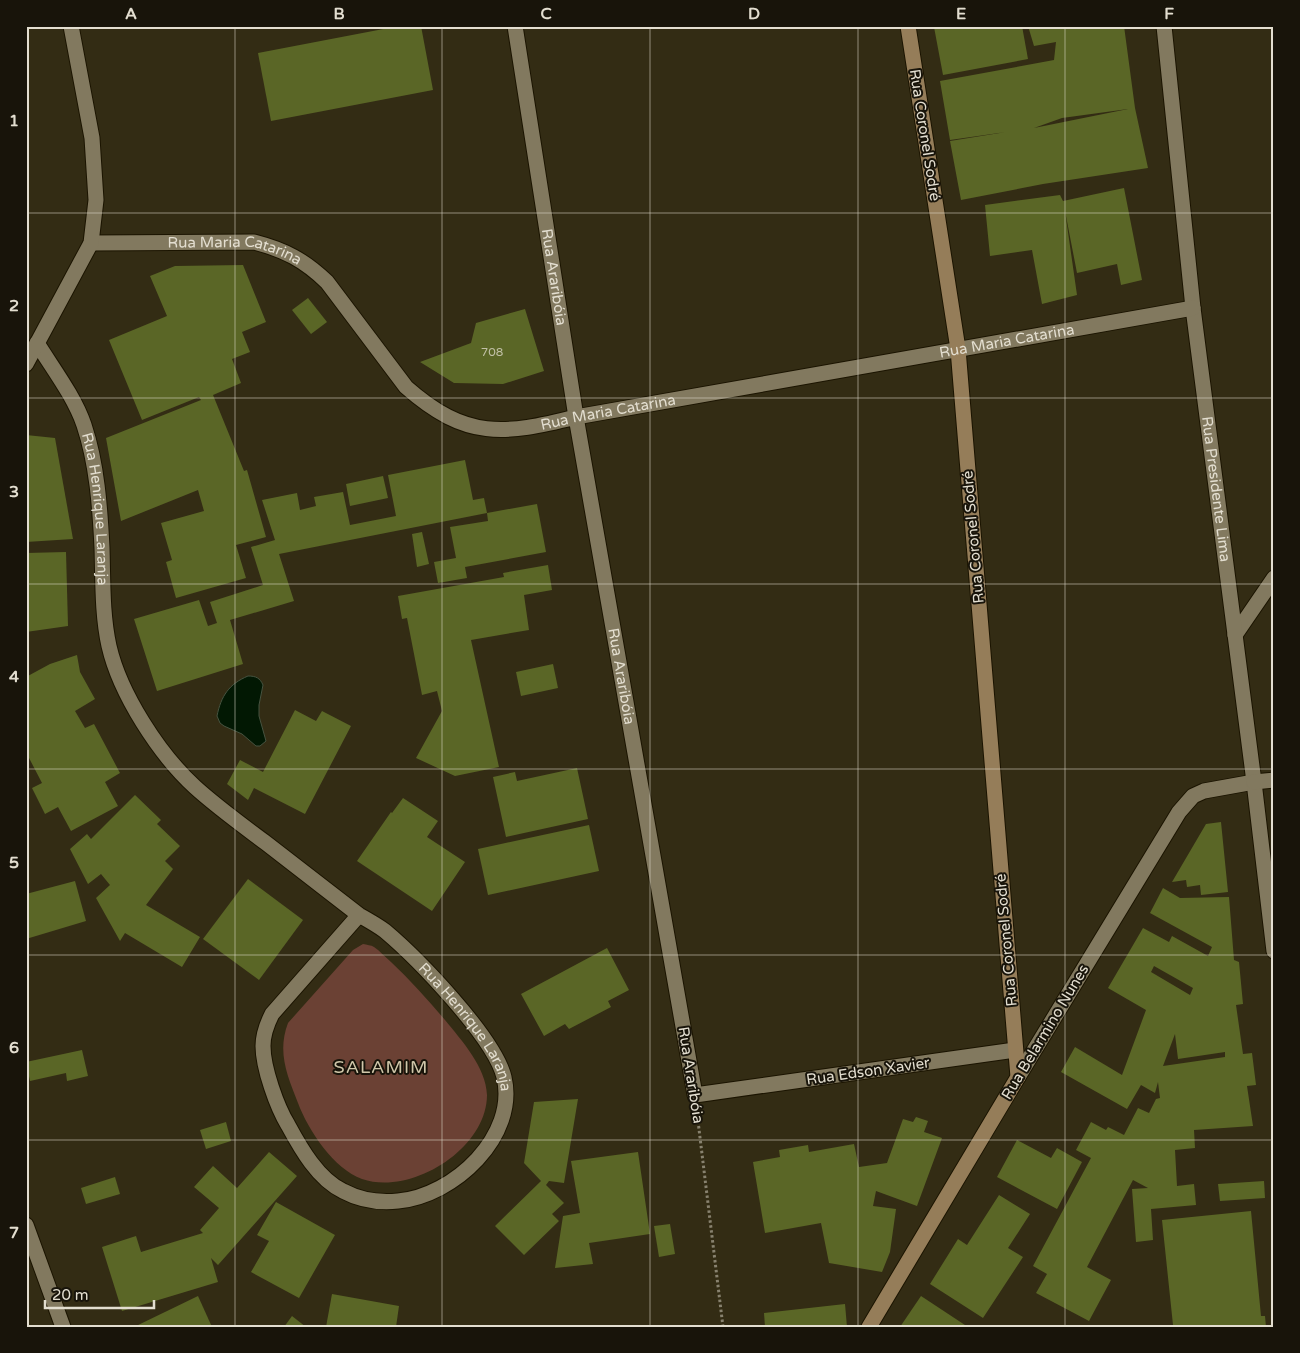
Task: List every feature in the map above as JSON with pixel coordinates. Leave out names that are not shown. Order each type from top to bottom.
[{"type":"street","points":[[26,364],[91,243],[96,200],[92,138],[71,26]]},
{"type":"street","name":"Rua Araribóia","points":[[515,26],[576,417],[695,1095]]},
{"type":"street","name":"Rua Coronel Sodré","points":[[908,26],[958,349],[1015,1050]]},
{"type":"street","name":"Rua Presidente Lima","points":[[1164,26],[1193,308],[1274,951]]},
{"type":"street","name":"Rua Maria Catarina","points":[[91,243],[254,242],[274,247],[293,255],[306,263],[327,282],[406,387],[422,402],[441,414],[461,423],[488,429],[515,430],[576,417],[1193,308]]},
{"type":"street","name":"Rua Henrique Laranja","points":[[37,343],[75,404],[89,444],[97,493],[105,624],[110,649],[120,679],[150,735],[169,760],[194,786],[359,915],[384,930],[447,993],[497,1060],[504,1077],[506,1094],[504,1112],[490,1144],[471,1166],[448,1183],[425,1195],[400,1201],[378,1202],[356,1197],[328,1181],[302,1151],[284,1118],[265,1062],[263,1047],[265,1030],[272,1014],[359,915]]},
{"type":"street","points":[[1235,635],[1274,578]]},
{"type":"street","name":"Rua Belarmino Nunes","points":[[869,1327],[1179,812],[1193,796],[1204,790],[1274,780]]},
{"type":"street","points":[[1015,1050],[1018,1077]]},
{"type":"street","name":"Rua Edson Xavier","points":[[695,1095],[1015,1050]]},
{"type":"street","points":[[26,1225],[63,1327]]},
{"type":"path","name":"Rua Araribóia","points":[[695,1095],[724,1327]]},
{"type":"shaded area","points":[[248,676],[257,678],[263,685],[259,716],[266,741],[260,746],[256,746],[242,734],[224,726],[220,723],[217,716],[221,702],[227,692],[241,679]]},
{"type":"shaded area","points":[[363,944],[373,946],[378,950],[432,1005],[472,1055],[486,1085],[487,1095],[484,1115],[474,1133],[460,1150],[443,1164],[423,1174],[402,1181],[381,1182],[362,1179],[342,1167],[332,1158],[315,1136],[302,1114],[290,1083],[283,1054],[283,1044],[288,1023],[353,950]]},
{"type":"building","points":[[399,26],[421,26],[433,90],[271,121],[258,53]]},
{"type":"building","points":[[1022,26],[1028,59],[943,75],[934,27]]},
{"type":"building","points":[[1028,26],[1124,26],[1135,108],[1148,168],[1043,184],[961,200],[950,141],[1006,132],[950,140],[940,81],[1054,60],[1056,42],[1034,46]],"holes":[[[1128,109],[1034,128],[1062,118]]]},
{"type":"building","points":[[1124,188],[1142,280],[1121,285],[1117,264],[1077,273],[1065,211],[1077,295],[1042,304],[1032,250],[990,256],[985,205],[1060,195],[1063,201]]},
{"type":"building","points":[[243,265],[266,322],[242,332],[250,352],[232,359],[241,383],[213,395],[244,471],[247,470],[266,537],[236,545],[246,578],[176,598],[166,562],[172,560],[161,523],[204,511],[198,490],[121,521],[106,438],[201,400],[199,397],[142,420],[109,340],[167,316],[150,276],[175,266]]},
{"type":"building","points":[[308,298],[327,322],[311,334],[292,310]]},
{"type":"building","points":[[525,309],[544,371],[503,384],[454,383],[420,362],[471,343],[476,323]]},
{"type":"building","points":[[26,435],[55,438],[73,539],[26,542]]},
{"type":"building","points":[[465,460],[473,500],[484,498],[487,513],[279,554],[294,601],[230,620],[243,664],[157,691],[134,619],[199,600],[208,626],[217,623],[210,602],[263,585],[251,547],[275,540],[262,500],[297,493],[300,510],[316,506],[314,497],[343,492],[350,525],[396,516],[388,475]]},
{"type":"building","points":[[383,476],[388,498],[350,506],[346,484]]},
{"type":"building","points":[[537,504],[546,552],[465,567],[467,578],[438,583],[434,562],[456,558],[450,527],[488,521],[487,513]]},
{"type":"building","points":[[422,532],[429,564],[417,567],[412,534]]},
{"type":"building","points":[[66,552],[68,626],[26,632],[26,553]]},
{"type":"building","points":[[548,565],[552,590],[524,595],[529,630],[471,640],[499,767],[455,776],[416,758],[442,711],[437,691],[422,695],[407,618],[402,619],[398,596],[504,577],[503,573]]},
{"type":"building","points":[[77,655],[80,672],[95,699],[75,711],[85,728],[94,724],[120,773],[105,782],[118,806],[71,831],[58,807],[45,814],[32,788],[42,783],[28,756],[26,757],[26,677],[50,664]]},
{"type":"building","points":[[553,664],[558,688],[521,696],[516,672]]},
{"type":"building","points":[[295,710],[316,721],[322,711],[351,726],[305,814],[254,788],[248,800],[227,784],[240,760],[263,772]]},
{"type":"building","points":[[577,768],[588,819],[506,837],[493,777],[515,772],[517,781]]},
{"type":"building","points":[[135,795],[161,820],[157,824],[180,846],[165,861],[173,869],[146,905],[200,937],[182,967],[125,933],[120,941],[96,898],[110,885],[101,874],[88,884],[70,849],[87,834],[91,839]]},
{"type":"building","points":[[403,798],[438,821],[427,837],[465,862],[432,911],[357,861]]},
{"type":"building","points":[[1221,822],[1228,892],[1201,895],[1200,885],[1187,887],[1186,880],[1172,882],[1206,824]]},
{"type":"building","points":[[589,825],[599,871],[488,895],[478,849]]},
{"type":"building","points":[[248,879],[303,920],[259,980],[203,939]]},
{"type":"building","points":[[75,881],[86,921],[26,939],[26,894]]},
{"type":"building","points":[[1163,888],[1180,898],[1229,897],[1234,960],[1239,962],[1243,1004],[1236,1005],[1243,1054],[1252,1053],[1256,1085],[1247,1086],[1253,1126],[1194,1130],[1195,1148],[1175,1150],[1177,1186],[1194,1184],[1196,1205],[1151,1209],[1153,1240],[1136,1242],[1132,1189],[1148,1188],[1133,1180],[1087,1267],[1111,1280],[1089,1321],[1036,1293],[1047,1274],[1033,1266],[1091,1158],[1076,1150],[1091,1122],[1106,1130],[1108,1127],[1124,1135],[1138,1108],[1149,1113],[1156,1099],[1160,1098],[1158,1082],[1155,1093],[1141,1085],[1127,1109],[1061,1072],[1075,1047],[1122,1075],[1146,1010],[1108,988],[1143,928],[1169,942],[1172,936],[1208,956],[1212,947],[1150,913]],"holes":[[[1154,966],[1193,988],[1190,995],[1151,972]],[[1175,1034],[1178,1059],[1225,1052],[1225,1057],[1163,1066]]]},
{"type":"building","points":[[607,948],[629,990],[608,1001],[611,1007],[569,1029],[565,1024],[544,1036],[521,994]]},
{"type":"building","points":[[82,1050],[88,1076],[67,1081],[66,1073],[30,1081],[26,1062]]},
{"type":"building","points":[[578,1099],[564,1183],[549,1181],[546,1185],[564,1203],[552,1214],[559,1221],[524,1255],[495,1226],[541,1181],[524,1163],[534,1102]]},
{"type":"building","points":[[916,1117],[928,1121],[924,1132],[942,1138],[917,1206],[876,1191],[873,1206],[896,1209],[890,1252],[882,1272],[829,1263],[821,1223],[765,1233],[753,1162],[780,1157],[779,1150],[808,1145],[809,1152],[854,1144],[859,1167],[887,1163],[903,1119],[913,1122]]},
{"type":"building","points":[[226,1122],[231,1141],[206,1149],[200,1130]]},
{"type":"building","points":[[1017,1140],[1051,1158],[1057,1148],[1082,1162],[1057,1209],[997,1177]]},
{"type":"building","points":[[269,1152],[297,1176],[218,1265],[211,1258],[218,1282],[122,1311],[102,1247],[136,1236],[141,1252],[203,1233],[200,1230],[219,1208],[194,1187],[213,1166],[237,1188]]},
{"type":"building","points":[[638,1152],[650,1234],[589,1243],[593,1264],[555,1268],[563,1216],[580,1213],[571,1161]]},
{"type":"building","points":[[115,1177],[120,1194],[86,1204],[81,1188]]},
{"type":"building","points":[[1264,1181],[1265,1198],[1220,1201],[1218,1184]]},
{"type":"building","points":[[999,1195],[1030,1214],[1008,1248],[1023,1257],[983,1318],[930,1284],[958,1239],[967,1245]]},
{"type":"building","points":[[276,1202],[335,1235],[299,1298],[251,1272],[269,1241],[257,1235]]},
{"type":"building","points":[[1251,1211],[1261,1316],[1265,1316],[1266,1327],[1169,1327],[1169,1325],[1173,1325],[1162,1220]]},
{"type":"building","points":[[670,1224],[675,1254],[659,1257],[654,1226]]},
{"type":"building","points":[[332,1294],[399,1306],[396,1327],[326,1327]]},
{"type":"building","points":[[198,1296],[212,1327],[134,1327]]},
{"type":"building","points":[[921,1296],[968,1327],[900,1327]]},
{"type":"building","points":[[845,1304],[847,1327],[765,1327],[764,1313]]},
{"type":"building","points":[[292,1316],[306,1327],[284,1327]]},
{"type":"district","name":"SALAMIM","points":[[381,1067]]}]
